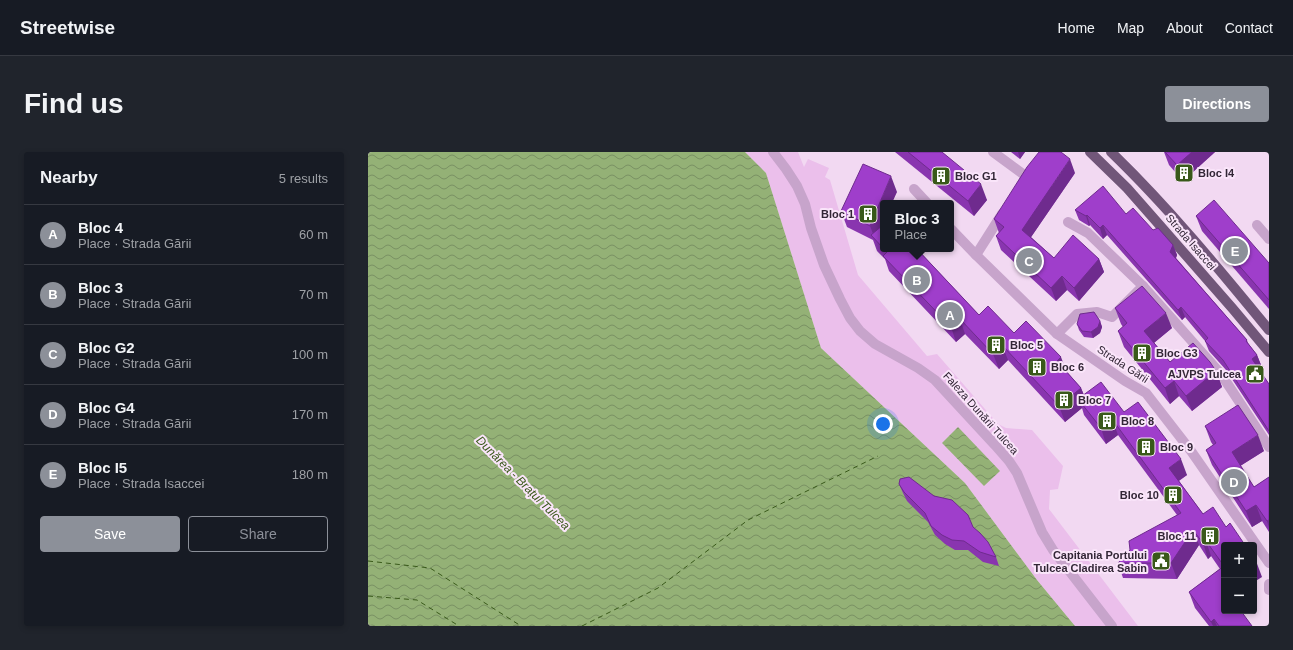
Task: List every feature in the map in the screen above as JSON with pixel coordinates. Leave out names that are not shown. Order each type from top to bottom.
[{"type":"main road","name":"Strada Isaccei","points":[[1090,152],[1137,199],[1194,263],[1269,352]]},
{"type":"main road","name":"Strada Isaccei","points":[[1111,152],[1137,177],[1168,211],[1269,330]]},
{"type":"street","name":"Faleza Dunării Tulcea","points":[[773,152],[786,169],[805,204],[824,265],[850,318],[860,331],[875,344],[918,368],[935,380],[995,445],[1017,474],[1042,532],[1053,550],[1112,626]]},
{"type":"street","points":[[993,152],[1027,177]]},
{"type":"street","points":[[914,189],[924,200]]},
{"type":"street","points":[[976,255],[1010,203]]},
{"type":"street","points":[[1068,222],[1088,233],[1143,286],[1222,374],[1269,447]]},
{"type":"street","points":[[1257,225],[1269,239]]},
{"type":"street","name":"Strada Gării","points":[[954,232],[1057,334],[1146,393],[1191,451],[1269,563]]},
{"type":"street","points":[[1057,334],[1078,314],[1097,312],[1112,317],[1143,286]]},
{"type":"street","points":[[1269,584],[1269,590]]},
{"type":"shaded area","points":[[745,152],[798,152],[804,167],[808,159],[829,168],[825,177],[830,180],[858,275],[927,356],[937,354],[998,424],[1006,428],[1032,430],[1063,466],[1058,489],[1050,490],[1049,509],[1138,626],[1075,626],[1037,580],[965,483],[821,348],[766,173]]},
{"type":"water","name":"Dunărea - Brațul Tulcea","points":[[368,152],[745,152],[766,173],[821,348],[965,483],[1037,580],[1075,626],[368,626]]},
{"type":"water","points":[[958,427],[1000,471],[984,486],[942,443]]},
{"type":"building","points":[[908,152],[942,152],[981,184],[968,201]]},
{"type":"building","points":[[1039,152],[1061,152],[1070,159],[1022,230],[1054,258],[1073,235],[1099,259],[1074,288],[1062,276],[1051,288],[996,236],[1004,227],[994,219],[1027,167]]},
{"type":"building","points":[[1165,152],[1192,152],[1177,165]]},
{"type":"building","points":[[863,164],[891,176],[870,226],[841,211]]},
{"type":"building","points":[[1103,186],[1126,214],[1133,208],[1153,230],[1158,228],[1173,245],[1170,252],[1247,340],[1246,341],[1257,355],[1252,359],[1269,384],[1269,431],[1223,360],[1205,341],[1208,338],[1181,307],[1178,310],[1103,225],[1100,228],[1087,215],[1086,216],[1075,210]]},
{"type":"building","points":[[1214,200],[1269,263],[1269,300],[1196,216]]},
{"type":"building","points":[[880,228],[880,245],[871,235]]},
{"type":"building","points":[[887,252],[920,252],[979,315],[988,306],[1014,333],[1026,321],[1061,357],[1057,361],[1081,388],[1059,406],[1002,345],[993,354],[960,319],[951,327],[883,256]]},
{"type":"building","points":[[1142,286],[1166,313],[1144,331],[1170,362],[1193,343],[1216,371],[1186,396],[1174,381],[1165,388],[1118,331],[1127,323],[1115,308]]},
{"type":"building","points":[[1094,312],[1100,321],[1098,327],[1091,332],[1082,331],[1077,324],[1080,314]]},
{"type":"building","points":[[1101,382],[1124,412],[1138,402],[1181,459],[1169,468],[1203,514],[1213,507],[1226,527],[1230,523],[1243,542],[1221,542],[1221,562],[1206,541],[1203,543],[1193,530],[1171,563],[1118,563],[1130,550],[1129,541],[1181,513],[1112,419],[1101,428],[1078,399]]},
{"type":"building","points":[[1238,405],[1258,435],[1232,452],[1254,487],[1269,477],[1269,520],[1267,521],[1256,505],[1246,511],[1206,450],[1216,443],[1205,426]]},
{"type":"building","points":[[909,477],[934,496],[952,500],[968,515],[973,527],[988,542],[996,557],[980,552],[964,541],[952,540],[942,535],[931,526],[925,513],[904,492],[899,484],[900,479]]},
{"type":"building","points":[[1221,568],[1221,614],[1243,614],[1252,626],[1219,626],[1214,619],[1211,622],[1189,592]]},
{"type":"ferry route","points":[[582,626],[658,588],[748,520],[878,456]]},
{"type":"ferry route","points":[[368,561],[430,568],[521,626]]},
{"type":"ferry route","points":[[368,596],[417,600],[459,626]]},
{"type":"place","name":"Bloc I4","points":[[1184,173]]},
{"type":"place","name":"Bloc G1","points":[[941,176]]},
{"type":"place","name":"Bloc 1","points":[[868,214]]},
{"type":"place","name":"Bloc I5","points":[[1235,251]]},
{"type":"place","name":"Bloc G2","points":[[1029,261]]},
{"type":"place","name":"Bloc 3","points":[[917,280]]},
{"type":"place","name":"Bloc 4","points":[[950,315]]},
{"type":"place","name":"Bloc 5","points":[[996,345]]},
{"type":"place","name":"Bloc G3","points":[[1142,353]]},
{"type":"place","name":"Bloc 6","points":[[1037,367]]},
{"type":"place","name":"AJVPS Tulcea","points":[[1255,374]]},
{"type":"place","name":"Bloc 7","points":[[1064,400]]},
{"type":"place","name":"Bloc 8","points":[[1107,421]]},
{"type":"place","name":"Bloc 9","points":[[1146,447]]},
{"type":"place","name":"Bloc G4","points":[[1234,482]]},
{"type":"place","name":"Bloc 10","points":[[1173,495]]},
{"type":"place","name":"Bloc 11","points":[[1210,536]]},
{"type":"place","name":"Capitania Portului Tulcea Cladirea Sabin","points":[[1161,561]]}]
